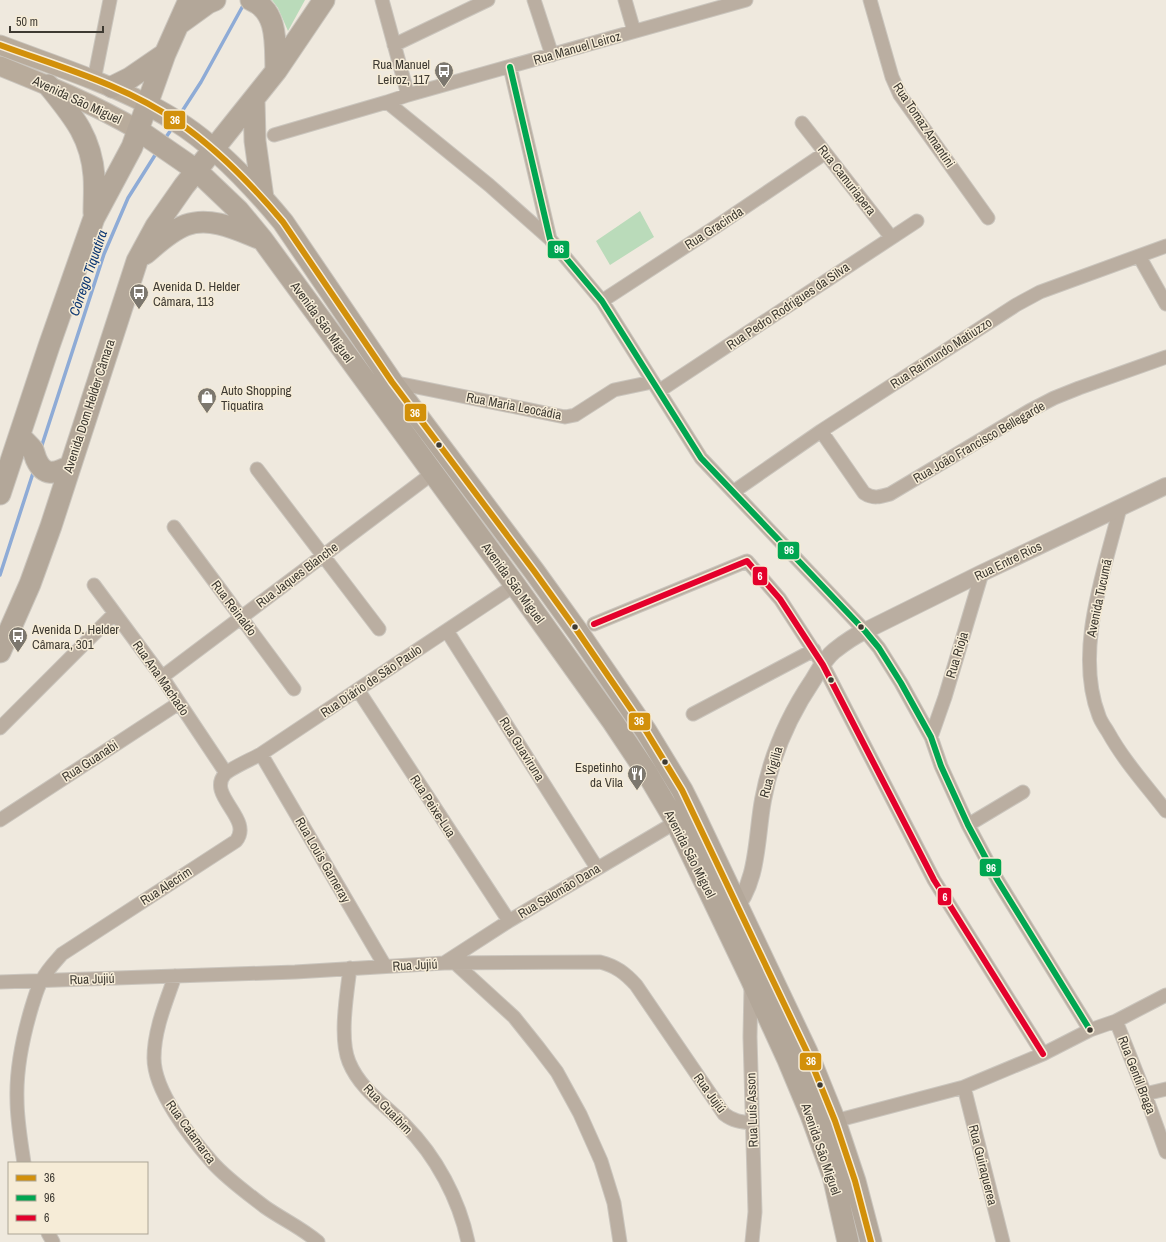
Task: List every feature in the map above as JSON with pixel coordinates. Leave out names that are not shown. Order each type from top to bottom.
[{"type":"main road","points":[[0,494],[49,346],[94,218],[132,146],[153,141],[147,104],[165,54],[189,0]]},
{"type":"main road","points":[[179,24],[208,3],[215,0]]},
{"type":"main road","points":[[251,0],[263,8],[270,19],[274,30],[276,71]]},
{"type":"main road","name":"Avenida Dom Helder Câmara","points":[[0,652],[30,584],[46,540],[136,261],[156,226],[184,186],[276,71],[324,0]]},
{"type":"main road","name":"Avenida São Miguel","points":[[0,45],[103,83],[147,104],[173,119],[213,149],[262,198],[283,222],[392,382],[578,632],[646,731],[682,790],[807,1052],[835,1121],[855,1181],[871,1242]]},
{"type":"main road","points":[[103,83],[130,78],[165,54]]},
{"type":"main road","name":"Avenida São Miguel","points":[[0,66],[48,85],[115,116],[196,170],[238,210],[262,240],[515,585],[613,722],[647,773],[676,822],[752,978],[811,1115],[833,1176],[848,1242]]},
{"type":"main road","points":[[48,85],[80,127],[88,144],[93,162],[95,178],[94,218]]},
{"type":"main road","points":[[254,99],[255,141],[262,198]]},
{"type":"main road","points":[[136,261],[173,232],[186,225],[218,223],[262,240]]},
{"type":"main road","points":[[20,436],[33,451],[38,462],[45,471],[52,473],[70,466]]},
{"type":"street","points":[[103,83],[110,0]]},
{"type":"street","points":[[394,45],[488,0]]},
{"type":"street","points":[[534,0],[552,55]]},
{"type":"street","points":[[625,0],[634,31]]},
{"type":"street","name":"Rua Manuel Leiroz","points":[[274,135],[408,95],[634,31],[711,5],[746,0]]},
{"type":"street","name":"Rua Tomaz Amantini","points":[[870,0],[892,77],[900,95],[988,218]]},
{"type":"street","points":[[381,4],[408,95]]},
{"type":"street","points":[[510,67],[550,239]]},
{"type":"street","points":[[387,102],[484,181],[550,239],[602,301],[651,386],[701,458],[733,492],[858,634],[878,648],[901,683],[931,736],[941,766],[968,825],[998,882],[1090,1030]]},
{"type":"street","name":"Rua Camuriapera","points":[[802,123],[891,237]]},
{"type":"street","name":"Rua Gracinda","points":[[602,301],[718,226],[825,153]]},
{"type":"street","name":"Rua Pedro Rodrigues da Silva","points":[[651,386],[917,221]]},
{"type":"street","name":"Rua Raimundo Matiuzzo","points":[[733,492],[822,431],[1016,305],[1040,292],[1166,246]]},
{"type":"street","points":[[1139,256],[1166,304]]},
{"type":"street","name":"Rua João Francisco Bellegarde","points":[[822,431],[864,494],[879,498],[890,494],[1029,411],[1054,398],[1166,357]]},
{"type":"street","name":"Rua Maria Leocádia","points":[[392,382],[565,417],[575,415],[609,393],[620,388],[651,386]]},
{"type":"street","points":[[257,469],[379,629]]},
{"type":"street","name":"Rua Jaques Blanche","points":[[162,677],[433,473]]},
{"type":"street","name":"Rua Entre Rios","points":[[858,634],[982,573],[1166,486]]},
{"type":"street","name":"Avenida Tucumã","points":[[1120,508],[1095,608],[1089,649],[1090,685],[1099,717],[1119,752],[1166,811]]},
{"type":"street","name":"Rua Reinaldo","points":[[174,527],[294,689]]},
{"type":"street","points":[[594,624],[747,561],[780,599],[814,650],[934,880],[1043,1054]]},
{"type":"street","name":"Rua Rioja","points":[[931,736],[945,697],[982,573]]},
{"type":"street","name":"Rua Ana Machado","points":[[94,585],[162,677],[226,773]]},
{"type":"street","name":"Rua Diário de São Paulo","points":[[226,773],[261,754],[515,585]]},
{"type":"street","points":[[0,728],[114,614]]},
{"type":"street","name":"Rua Guaviruna","points":[[447,631],[597,868]]},
{"type":"street","name":"Rua Vigilia","points":[[724,921],[737,906],[747,888],[754,864],[763,799],[771,764],[783,732],[798,702],[823,665],[833,652],[858,634]]},
{"type":"street","points":[[693,714],[814,650]]},
{"type":"street","name":"Rua Peixe-Lua","points":[[358,690],[509,921]]},
{"type":"street","name":"Rua Guanabi","points":[[0,820],[179,703]]},
{"type":"street","name":"Rua Louis Garneray","points":[[261,754],[385,966]]},
{"type":"street","name":"Rua Alecrim","points":[[42,980],[51,966],[62,954],[236,842],[241,828],[222,792],[221,781],[226,773]]},
{"type":"street","points":[[968,825],[1023,792]]},
{"type":"street","name":"Rua Salomão Dana","points":[[449,963],[509,921],[676,822]]},
{"type":"street","name":"Rua Jujiú","points":[[0,982],[295,972],[449,963],[594,961],[611,964],[625,973],[636,985],[724,1114],[731,1120],[752,1123]]},
{"type":"street","points":[[449,963],[514,1018],[557,1072],[580,1114],[601,1161],[614,1203],[620,1242]]},
{"type":"street","name":"Rua Guaibim","points":[[350,968],[344,1016],[345,1041],[348,1060],[367,1090],[406,1126],[435,1164],[458,1206],[468,1242]]},
{"type":"street","name":"Rua Catamarca","points":[[175,976],[156,1037],[154,1058],[157,1076],[163,1093],[178,1117],[212,1162],[238,1186],[255,1199],[306,1232],[318,1242]]},
{"type":"street","name":"Rua Luís Asson","points":[[752,978],[750,1037],[755,1212],[752,1242]]},
{"type":"street","points":[[24,1162],[17,1098],[18,1067],[22,1041],[42,980]]},
{"type":"street","points":[[835,1121],[964,1087],[1043,1054],[1090,1030],[1116,1021],[1166,995]]},
{"type":"street","name":"Rua Gentil Braga","points":[[1116,1021],[1166,1152]]},
{"type":"street","name":"Rua Guiraquerea","points":[[964,1087],[1003,1242]]},
{"type":"street","points":[[1145,1094],[1166,1088]]},
{"type":"green space","points":[[272,0],[305,0],[288,31],[278,8]]},
{"type":"green space","points":[[640,211],[654,237],[610,265],[596,241]]},
{"type":"waterway","name":"Córrego Tiquatira","points":[[179,116],[201,82],[245,2]]},
{"type":"waterway","name":"Córrego Tiquatira","points":[[164,140],[173,127]]},
{"type":"waterway","name":"Córrego Tiquatira","points":[[41,448],[104,254],[128,198],[157,152]]},
{"type":"waterway","name":"Córrego Tiquatira","points":[[0,575],[34,470]]},
{"type":"transit line","name":"36","points":[[0,45],[92,78],[136,97],[158,109],[178,122],[220,156],[246,181],[283,222],[392,382],[578,632],[646,731],[682,790],[807,1052],[835,1121],[855,1181],[871,1242]]},
{"type":"transit line","name":"96","points":[[510,67],[550,239],[602,301],[701,458],[865,631],[879,648],[901,683],[931,737],[941,766],[968,825],[998,881],[1090,1030]]},
{"type":"transit line","name":"6","points":[[594,624],[747,561],[780,599],[823,665],[934,880],[1043,1054]]},
{"type":"place","name":"Rua Manuel Leiroz, 117","points":[[444,88]]},
{"type":"place","name":"Avenida D. Helder Câmara, 113","points":[[139,310]]},
{"type":"place","name":"Auto Shopping Tiquatira","points":[[207,414]]},
{"type":"place","name":"Avenida D. Helder Câmara, 301","points":[[18,653]]},
{"type":"place","name":"Espetinho da Vila","points":[[637,791]]}]
